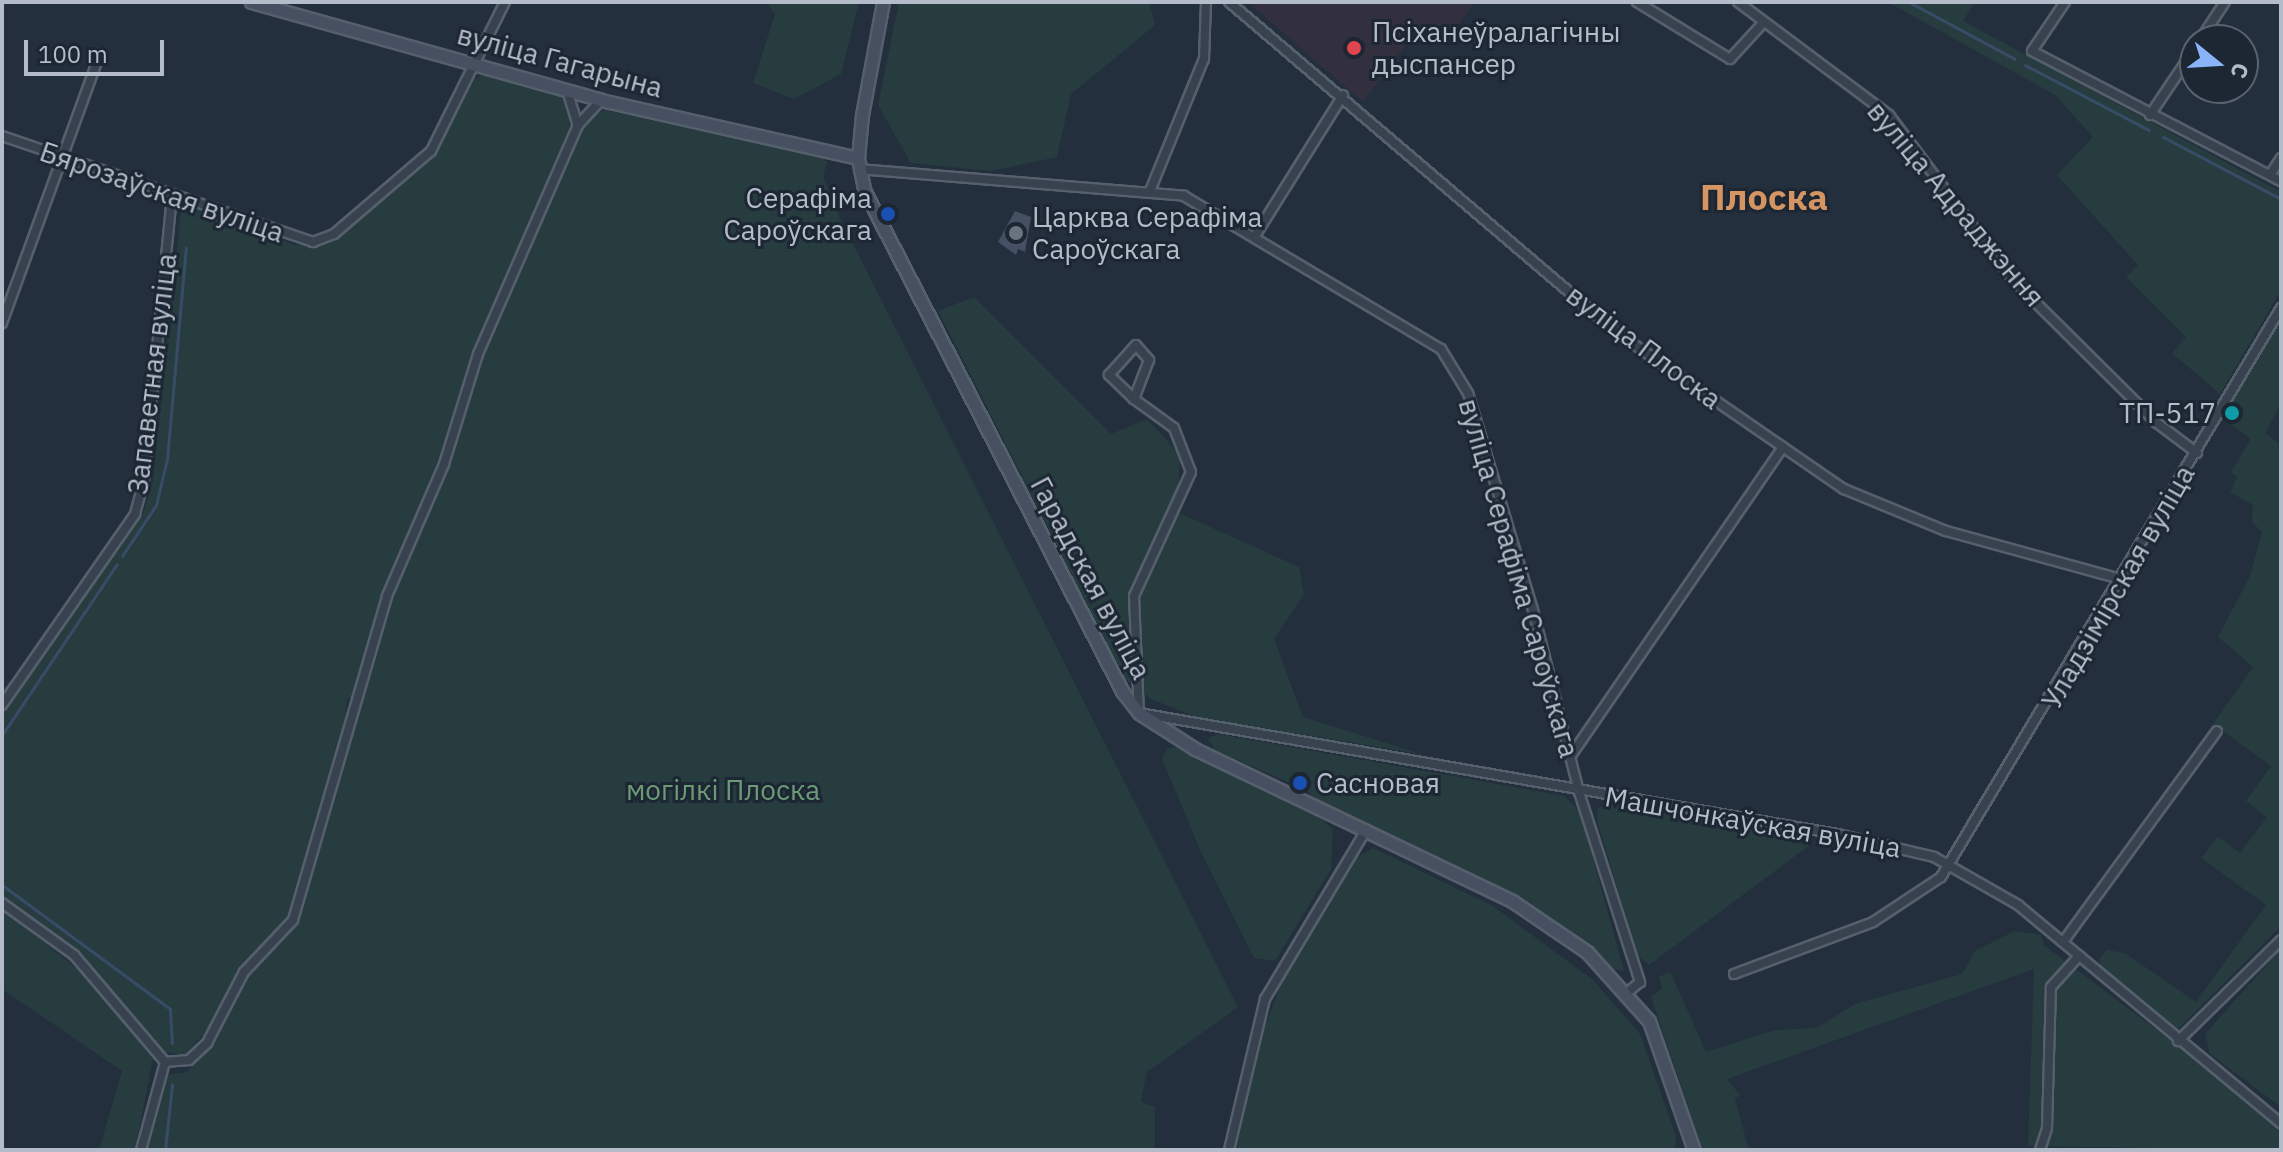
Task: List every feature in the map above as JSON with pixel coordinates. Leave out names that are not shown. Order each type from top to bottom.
[{"type":"main road","name":"вуліца Гагарына","points":[[251,2],[476,62],[601,100],[858,163]]},
{"type":"main road","name":"Гарадская вуліца","points":[[883,2],[858,163],[869,203],[1105,666],[1139,713],[1195,749],[1536,915],[1628,992],[1662,1051],[1694,1150]]},
{"type":"street","name":"Бярозаўская вуліца","points":[[2,136],[296,239],[313,242],[334,234],[431,151],[505,2]]},
{"type":"street","points":[[1150,191],[1204,59],[1206,2]]},
{"type":"street","name":"вуліца Плоска","points":[[1229,2],[1343,95],[1616,332],[1783,447],[1890,512],[2124,580]]},
{"type":"street","points":[[1637,2],[1730,59],[1763,23]]},
{"type":"street","name":"вуліца Адраджэння","points":[[1738,2],[1889,115],[2013,280],[2157,423],[2197,453]]},
{"type":"street","points":[[2065,2],[2032,51],[2281,181]]},
{"type":"street","points":[[2211,24],[2225,2]]},
{"type":"street","points":[[2,323],[66,160],[100,54]]},
{"type":"street","points":[[2150,115],[2179,72]]},
{"type":"street","points":[[567,90],[578,125]]},
{"type":"street","points":[[1255,236],[1343,95]]},
{"type":"street","points":[[165,1062],[189,1060],[207,1043],[244,972],[293,920],[387,596],[444,464],[478,354],[578,125],[601,100]]},
{"type":"street","points":[[2270,175],[2281,158]]},
{"type":"street","name":"вуліца Серафіма Сароўскага","points":[[858,163],[1087,191],[1150,191],[1184,196],[1431,340],[1457,370],[1533,610],[1579,792],[1640,982],[1628,992]]},
{"type":"street","name":"Запаветная вуліца","points":[[2,705],[135,514],[144,481],[172,194]]},
{"type":"street","name":"Уладзімірская вуліца","points":[[1734,974],[1894,912],[1951,864],[2124,580],[2281,308]]},
{"type":"street","points":[[1134,399],[1149,360],[1136,345],[1109,375],[1134,399],[1174,428],[1191,472],[1134,596],[1139,713]]},
{"type":"street","points":[[1570,757],[1783,447]]},
{"type":"street","name":"Машчонкаўская вуліца","points":[[1139,713],[1579,792],[1851,836],[1951,864],[2063,942],[2178,1041],[2281,1123]]},
{"type":"street","points":[[2063,942],[2217,731]]},
{"type":"street","points":[[1229,1150],[1265,999],[1366,830]]},
{"type":"street","points":[[2,903],[74,955],[165,1062]]},
{"type":"street","points":[[2178,1041],[2281,940]]},
{"type":"street","points":[[2040,1150],[2047,1128],[2051,987],[2079,956]]},
{"type":"street","points":[[141,1150],[165,1062]]},
{"type":"shaded area","name":"Псіханеўралагічны дыспансер","points":[[1248,2],[1474,2],[1457,27],[1421,24],[1363,102]]},
{"type":"green space","points":[[766,2],[859,2],[841,74],[794,99],[753,83],[775,14]]},
{"type":"green space","points":[[899,2],[1149,2],[1155,25],[1071,94],[1057,157],[991,171],[911,163],[878,105]]},
{"type":"green space","points":[[1888,2],[1975,2],[1963,21],[2281,192],[2281,290],[2220,394],[2172,353],[2186,337],[2126,277],[2138,265],[2057,175],[2093,137],[2055,95]]},
{"type":"green space","name":"могілкі Плоска","points":[[483,74],[560,94],[572,120],[381,604],[389,608],[481,361],[579,130],[593,115],[605,110],[819,156],[827,162],[823,176],[841,220],[1238,1007],[1147,1072],[1141,1102],[1155,1107],[1155,1150],[145,1150],[166,1075],[187,1072],[210,1045],[249,972],[297,926],[360,702],[347,698],[344,730],[290,918],[243,965],[217,1020],[184,1055],[162,1052],[73,948],[2,896],[2,716],[143,514],[153,481],[181,209],[192,205],[294,245],[328,243],[433,158],[474,80]]},
{"type":"green space","points":[[974,297],[1111,434],[1147,419],[1180,455],[1177,512],[1299,567],[1304,594],[1274,639],[1303,717],[1421,754],[1196,717],[1151,699],[1125,679],[938,311]]},
{"type":"green space","points":[[2281,316],[2281,404],[2265,433],[2281,445],[2281,926],[2178,1029],[2101,969],[2099,959],[2107,950],[2125,953],[2196,1002],[2266,905],[2201,858],[2218,837],[2240,853],[2267,817],[2246,801],[2271,766],[2213,724],[2253,667],[2218,637],[2250,576],[2262,532],[2252,522],[2253,505],[2230,492],[2237,477],[2231,472],[2251,439],[2222,418]]},
{"type":"green space","points":[[1218,734],[1564,796],[1580,811],[1624,971],[1612,969],[1541,912],[1320,803],[1306,790],[1215,750],[1208,738]]},
{"type":"green space","points":[[1177,747],[1322,819],[1333,830],[1331,869],[1275,961],[1254,958],[1201,852],[1162,759],[1167,748]]},
{"type":"green space","points":[[1611,800],[1805,835],[1811,844],[1649,965],[1637,955],[1598,823],[1597,809]]},
{"type":"green space","points":[[1373,848],[1493,906],[1593,980],[1640,1034],[1676,1136],[1675,1150],[1236,1150],[1260,1039],[1283,979],[1353,860]]},
{"type":"green space","points":[[2,909],[87,977],[153,1059],[135,1150],[99,1150],[122,1071],[2,989]]},
{"type":"green space","points":[[2015,931],[2041,935],[2044,945],[2281,1124],[2281,1150],[2028,1146],[2034,969],[1727,1079],[1740,1095],[1735,1099],[1749,1150],[1703,1150],[1651,997],[1662,988],[1659,977],[1670,971],[1706,1052],[1775,1030],[1816,1028],[1855,1004],[1962,974],[1975,951]]},
{"type":"green space","points":[[2281,949],[2281,1107],[2210,1054],[2205,1034]]},
{"type":"building","name":"Царква Серафіма Сароўскага","points":[[1015,211],[1031,217],[1025,252],[1018,249],[1016,255],[998,242]]},
{"type":"waterway","points":[[1909,2],[2015,59]]},
{"type":"waterway","points":[[2025,65],[2149,130]]},
{"type":"waterway","points":[[2163,137],[2281,199]]},
{"type":"waterway","points":[[122,556],[156,505],[167,459],[186,248]]},
{"type":"waterway","points":[[2,735],[117,564]]},
{"type":"waterway","points":[[2,885],[170,1009],[172,1043]]},
{"type":"waterway","points":[[165,1150],[172,1084]]},
{"type":"place","name":"Псіханеўралагічны дыспансер","points":[[1354,48]]},
{"type":"place","name":"Серафіма Сароўскага","points":[[888,214]]},
{"type":"place","name":"Царква Серафіма Сароўскага","points":[[1016,233]]},
{"type":"place","name":"ТП-517","points":[[2232,413]]},
{"type":"place","name":"Сасновая","points":[[1300,783]]},
{"type":"district","name":"Плоска","points":[[1764,197]]}]
